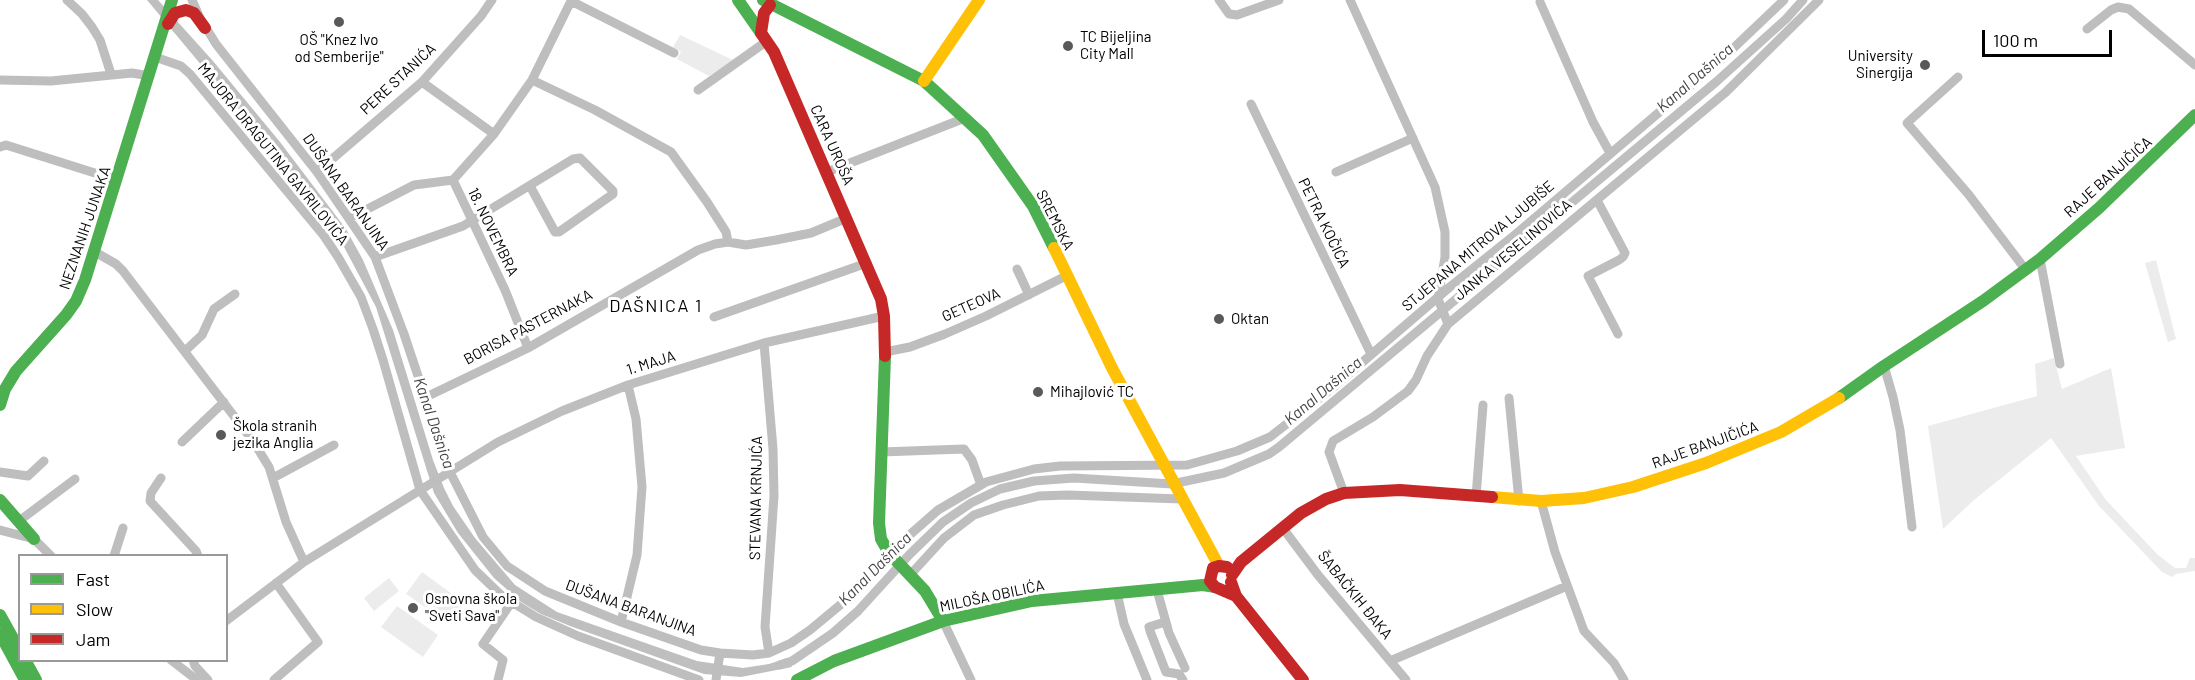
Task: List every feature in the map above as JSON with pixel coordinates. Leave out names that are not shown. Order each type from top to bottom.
[{"type":"main road","name":"CARA UROŠA","points":[[738,0],[774,52],[881,299],[885,352],[879,523],[881,539],[890,555],[925,591],[943,621]]},
{"type":"main road","points":[[924,81],[978,0]]},
{"type":"main road","points":[[764,37],[766,2]]},
{"type":"main road","name":"SREMSKA","points":[[766,2],[924,81],[983,135],[1033,206],[1112,368],[1213,553],[1214,577]]},
{"type":"main road","points":[[171,5],[189,10],[205,28]]},
{"type":"main road","name":"NEZNANIH JUNAKA","points":[[0,405],[5,389],[16,372],[76,301],[95,252],[171,5]]},
{"type":"main road","name":"RAJE BANJIČIĆA","points":[[1241,562],[1282,527],[1314,505],[1344,493],[1400,490],[1519,501],[1601,495],[1654,480],[1740,450],[1804,420],[1848,393],[1884,366],[1983,301],[2040,259],[2106,201],[2195,115]]},
{"type":"main road","points":[[0,500],[34,540]]},
{"type":"main road","points":[[1214,577],[1241,562]]},
{"type":"main road","points":[[1214,577],[1226,587],[1241,562]]},
{"type":"main road","points":[[1214,577],[1229,569],[1236,596]]},
{"type":"main road","points":[[1214,577],[1236,596],[1303,680]]},
{"type":"main road","name":"MILOŠA OBILIĆA","points":[[797,680],[834,662],[943,621],[1032,601],[1158,591],[1214,577]]},
{"type":"main road","points":[[0,615],[18,647]]},
{"type":"main road","points":[[0,633],[25,680]]},
{"type":"main road","points":[[26,662],[36,680]]},
{"type":"street","points":[[67,0],[82,14],[100,40],[111,74]]},
{"type":"street","name":"DUŠANA BARANJINA","points":[[190,0],[216,45],[318,172],[375,257],[404,334],[446,475],[483,537],[507,566],[545,591],[621,622],[720,656],[769,653],[791,643],[833,613],[938,510],[981,485]]},
{"type":"street","name":"PERE STANIĆA","points":[[318,172],[422,82],[481,16],[492,0]]},
{"type":"street","points":[[1219,0],[1229,14],[1237,15],[1280,0]]},
{"type":"street","points":[[1344,493],[1329,452],[1333,441],[1373,417],[1408,391],[1447,321],[1439,302],[1445,257],[1445,232],[1436,187],[1350,0]]},
{"type":"street","name":"STJEPANA MITROVA LJUBIŠE","points":[[981,485],[1010,474],[1034,469],[1079,466],[1187,465],[1237,451],[1270,437],[1371,354],[1439,302],[1451,286],[1516,234],[1723,58],[1784,0]]},
{"type":"street","name":"JANKA VESELINOVIĆA","points":[[1447,321],[1726,92],[1819,0]]},
{"type":"street","points":[[571,1],[674,53]]},
{"type":"street","name":"18. NOVEMBRA","points":[[528,348],[505,290],[453,180],[494,134],[532,80],[571,1]]},
{"type":"street","points":[[1540,2],[1593,122],[1610,153]]},
{"type":"street","points":[[2087,29],[2111,10],[2118,7],[2129,9],[2195,65]]},
{"type":"street","points":[[698,90],[764,37]]},
{"type":"street","name":"MAJORA DRAGUTINA GAVRILOVIĆA","points":[[155,57],[181,66],[190,74],[324,236],[338,258],[361,297],[422,489],[475,570],[488,585],[511,603],[566,631],[699,680]]},
{"type":"street","points":[[0,80],[51,81],[141,73],[150,76]]},
{"type":"street","points":[[1958,77],[1907,123],[1969,195],[2025,269]]},
{"type":"street","points":[[532,80],[595,110],[671,152],[726,232],[728,242]]},
{"type":"street","points":[[422,82],[494,134]]},
{"type":"street","name":"PETRA KOČIĆA","points":[[1251,104],[1371,354]]},
{"type":"street","points":[[827,172],[965,118]]},
{"type":"street","points":[[1336,172],[1413,138]]},
{"type":"street","points":[[0,147],[6,145],[117,180]]},
{"type":"street","points":[[375,257],[463,226],[576,158],[580,158],[613,191],[613,194],[559,232],[555,232],[530,186]]},
{"type":"street","points":[[350,218],[414,185],[453,180]]},
{"type":"street","points":[[1597,200],[1625,253],[1618,261],[1588,276],[1618,334]]},
{"type":"street","name":"BORISA PASTERNAKA","points":[[424,398],[528,348],[674,262],[715,244],[728,242],[746,245],[777,240],[811,233],[847,218]]},
{"type":"street","points":[[95,252],[116,264],[123,271],[264,457],[286,522],[304,562]]},
{"type":"street","points":[[2040,259],[2060,364]]},
{"type":"street","points":[[714,317],[867,263]]},
{"type":"street","points":[[1017,269],[1029,295]]},
{"type":"street","name":"GETEOVA","points":[[885,352],[910,347],[945,334],[1066,276]]},
{"type":"street","points":[[185,351],[202,335],[214,309],[235,294]]},
{"type":"street","name":"1. MAJA","points":[[422,489],[498,442],[562,411],[628,385],[764,343],[884,316]]},
{"type":"street","name":"STEVANA KRNJIĆA","points":[[764,343],[773,449],[774,496],[765,627],[769,653]]},
{"type":"street","points":[[1884,366],[1900,430],[1912,527]]},
{"type":"street","points":[[621,622],[637,555],[642,498],[640,453],[628,385]]},
{"type":"street","points":[[1509,398],[1519,501]]},
{"type":"street","points":[[182,442],[224,402]]},
{"type":"street","points":[[1476,497],[1483,405]]},
{"type":"street","points":[[273,478],[334,445]]},
{"type":"street","points":[[881,452],[964,449],[972,460],[981,485]]},
{"type":"street","points":[[0,472],[27,476],[44,460]]},
{"type":"street","points":[[161,478],[151,493],[150,501],[198,554]]},
{"type":"street","points":[[19,521],[75,479]]},
{"type":"street","points":[[228,617],[304,562],[422,489]]},
{"type":"street","points":[[909,575],[944,538],[974,515],[1003,505],[1039,496],[1180,496]]},
{"type":"street","points":[[1541,501],[1547,526],[1584,631],[1614,663],[1624,680]]},
{"type":"street","name":"ŠABAČKIH ĐAKA","points":[[1282,527],[1318,575],[1406,680]]},
{"type":"street","points":[[114,554],[123,528]]},
{"type":"street","points":[[0,530],[34,540],[50,554]]},
{"type":"street","points":[[0,537],[21,535]]},
{"type":"street","points":[[274,680],[318,642],[276,583]]},
{"type":"street","points":[[1390,661],[1567,586]]},
{"type":"street","points":[[1158,591],[1166,622],[1185,668]]},
{"type":"street","points":[[1117,593],[1124,624],[1147,680]]},
{"type":"street","points":[[498,680],[503,660],[483,644],[511,603]]},
{"type":"street","points":[[943,621],[970,680]]},
{"type":"street","points":[[1166,622],[1149,627],[1150,631],[1166,672],[1179,674],[1183,680]]},
{"type":"street","points":[[716,680],[720,656]]},
{"type":"street","points":[[173,662],[197,680]]},
{"type":"street","points":[[194,662],[208,680]]},
{"type":"shaded area","points":[[147,0],[158,0],[213,61],[280,142],[346,229],[363,260],[393,330],[433,460],[444,488],[453,506],[475,538],[515,585],[557,612],[697,661],[743,668],[769,664],[787,658],[792,667],[741,677],[704,674],[541,614],[521,602],[494,578],[458,533],[434,493],[376,307],[328,217]]},
{"type":"shaded area","points":[[680,35],[733,60],[709,76],[677,59],[681,52],[673,47]]},
{"type":"shaded area","points":[[2156,260],[2176,339],[2168,342],[2145,263]]},
{"type":"shaded area","points":[[2054,358],[2062,389],[2111,368],[2125,448],[2076,456],[2106,500],[2158,555],[2175,568],[2186,568],[2190,558],[2195,558],[2195,571],[2176,574],[2172,577],[2162,572],[2099,506],[2051,438],[1974,500],[1943,529],[1928,426],[2037,396],[2035,364]]},
{"type":"shaded area","points":[[422,572],[463,602],[448,623],[406,594]]},
{"type":"shaded area","points":[[389,578],[399,591],[374,611],[364,598]]},
{"type":"shaded area","points":[[397,606],[438,635],[423,657],[381,627]]},
{"type":"waterway","name":"Kanal Dašnica","points":[[780,665],[792,661],[833,633],[858,611],[943,522],[971,503],[1000,489],[1034,481],[1074,478],[1172,484],[1224,473],[1269,454],[1716,82],[1786,19],[1803,0]]},
{"type":"traffic: fast","points":[[0,405],[5,389],[16,371],[66,315],[76,301],[85,280],[172,0]]},
{"type":"traffic: fast","points":[[738,0],[761,33]]},
{"type":"traffic: fast","points":[[763,0],[924,81],[983,135],[1033,206],[1054,248]]},
{"type":"traffic: fast","points":[[1839,398],[1983,301],[2040,259],[2099,208],[2195,115]]},
{"type":"traffic: fast","points":[[885,356],[879,523],[881,539],[889,553],[925,591],[943,621]]},
{"type":"traffic: fast","points":[[0,500],[34,539]]},
{"type":"traffic: fast","points":[[797,680],[834,661],[943,621],[1032,601],[1203,585],[1215,587]]},
{"type":"traffic: fast","points":[[0,615],[18,647]]},
{"type":"traffic: fast","points":[[0,634],[25,680]]},
{"type":"traffic: fast","points":[[26,662],[36,680]]},
{"type":"traffic: slow","points":[[924,81],[979,0]]},
{"type":"traffic: slow","points":[[1054,248],[1112,368],[1219,566]]},
{"type":"traffic: slow","points":[[1492,497],[1541,501],[1584,498],[1633,487],[1706,463],[1781,432],[1839,398]]},
{"type":"traffic: jam","points":[[770,5],[764,13],[761,33],[774,52],[881,299],[884,316],[885,356]]},
{"type":"traffic: jam","points":[[168,24],[175,13],[186,10],[194,13],[205,28]]},
{"type":"traffic: jam","points":[[1232,575],[1241,562],[1301,513],[1326,499],[1344,493],[1400,490],[1492,497]]},
{"type":"traffic: jam","points":[[1227,567],[1213,568],[1210,581],[1215,587],[1236,596]]},
{"type":"traffic: jam","points":[[1231,582],[1236,596],[1303,680]]},
{"type":"place","name":"OŠ \"Knez Ivo od Semberije\"","points":[[339,22]]},
{"type":"place","name":"TC Bijeljina City Mall","points":[[1068,46]]},
{"type":"place","name":"University Sinergija","points":[[1925,65]]},
{"type":"place","name":"Oktan","points":[[1219,319]]},
{"type":"place","name":"Mihajlović TC","points":[[1038,392]]},
{"type":"place","name":"Škola stranih jezika Anglia","points":[[221,435]]},
{"type":"place","name":"Osnovna škola \"Sveti Sava\"","points":[[413,608]]},
{"type":"district","name":"DAŠNICA 1","points":[[656,306]]}]
